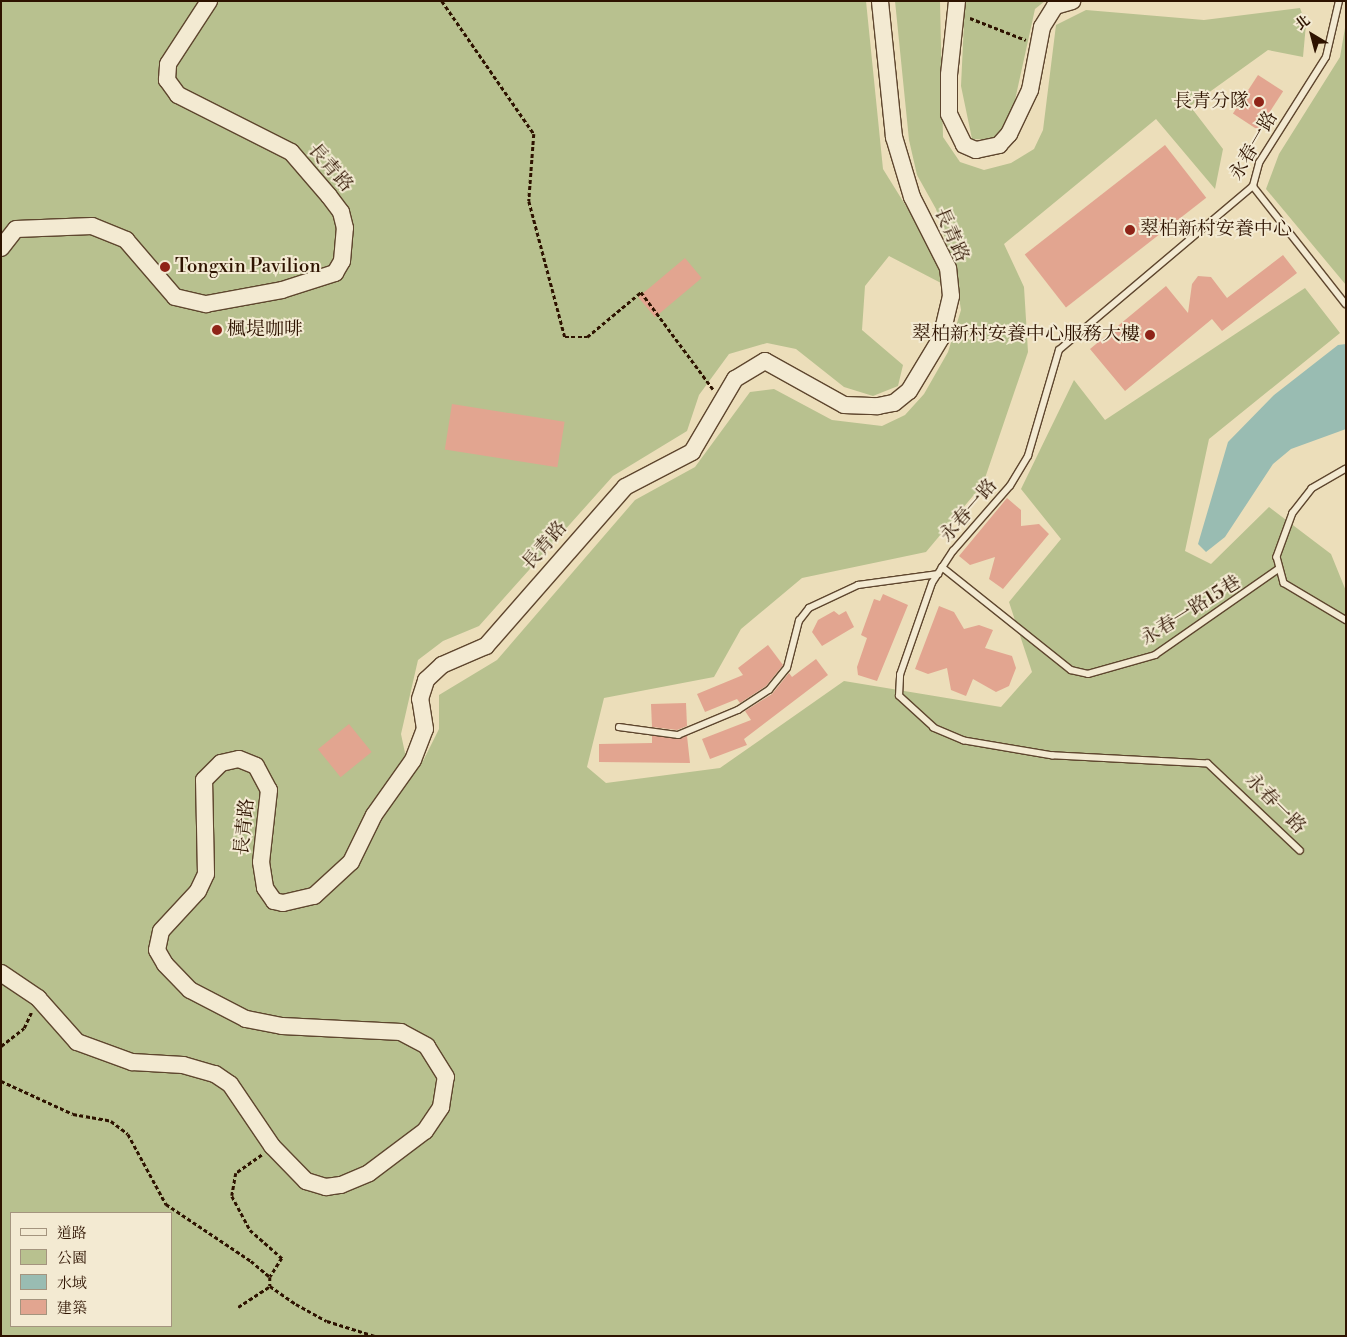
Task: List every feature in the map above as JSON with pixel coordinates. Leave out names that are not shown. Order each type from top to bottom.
[{"type":"street","name":"長青路","points":[[1,248],[16,229],[92,226],[126,240],[175,297],[206,304],[282,290],[335,273],[342,260],[345,228],[341,212],[291,152],[178,95],[167,80],[168,64],[209,1]]},
{"type":"street","name":"長青路","points":[[1,973],[38,998],[77,1042],[104,1054],[215,1074],[240,1098],[272,1146],[306,1181],[326,1188],[341,1185],[369,1173],[425,1131],[441,1108],[446,1077],[427,1046],[401,1032],[282,1026],[246,1019],[175,978],[157,941],[170,919],[198,891],[206,874],[204,780],[221,763],[239,759],[256,766],[266,779],[269,803],[261,862],[265,888],[274,901],[296,902],[332,884],[352,862],[374,815],[413,760],[424,729],[420,699],[426,680],[442,665],[486,646],[625,487],[692,452],[736,379],[765,362],[844,405],[894,403],[924,372],[941,338],[951,296],[948,268],[912,197],[894,137],[880,1]]},
{"type":"street","points":[[957,8],[948,75],[949,114],[964,145],[976,150],[998,145],[1009,134],[1030,90],[1042,27],[1055,6],[1072,1]]},
{"type":"lane","name":"永春一路","points":[[1300,851],[1240,789],[1208,764],[1044,755],[964,741],[934,728],[899,696],[900,675],[938,574],[1010,486],[1028,456],[1059,350],[1253,186],[1259,163],[1326,57],[1340,1]]},
{"type":"lane","points":[[1253,186],[1346,304]]},
{"type":"lane","points":[[1346,469],[1312,489],[1293,513],[1280,541],[1277,570],[1294,592],[1346,620]]},
{"type":"lane","name":"永春一路15巷","points":[[942,567],[1071,670],[1088,674],[1155,655],[1277,570]]},
{"type":"lane","points":[[619,728],[678,735],[738,710],[769,690],[787,668],[799,621],[809,608],[858,585],[938,574]]},
{"type":"path","points":[[442,1],[534,134],[529,201],[565,337],[587,337],[641,292],[723,402]]},
{"type":"path","points":[[957,8],[1039,46]]},
{"type":"path","points":[[1,1046],[24,1028],[38,998]]},
{"type":"path","points":[[1,1082],[73,1114],[111,1120],[128,1134],[166,1204],[270,1277]]},
{"type":"path","points":[[270,1286],[270,1277],[282,1258],[250,1230],[232,1196],[236,1173],[272,1146]]},
{"type":"path","points":[[238,1306],[270,1286]]},
{"type":"path","points":[[270,1286],[327,1321],[375,1336]]},
{"type":"green space","points":[[1,1],[866,1],[883,169],[937,256],[941,283],[889,256],[865,286],[862,330],[903,365],[898,386],[873,396],[844,387],[796,349],[767,343],[729,354],[699,395],[687,431],[613,476],[479,626],[443,641],[418,660],[401,734],[405,753],[423,761],[439,729],[439,695],[497,660],[635,500],[695,467],[750,392],[774,389],[832,420],[882,426],[905,415],[924,394],[948,352],[961,310],[955,272],[936,209],[917,175],[909,140],[895,1],[940,1],[943,137],[960,162],[984,170],[1011,163],[1034,149],[1043,130],[1056,25],[1086,10],[1204,20],[1300,8],[1306,24],[1303,57],[1268,50],[1190,106],[1223,149],[1215,189],[1156,119],[1004,244],[1024,287],[1028,352],[983,484],[926,552],[802,578],[741,629],[714,677],[604,698],[587,767],[606,783],[720,768],[844,681],[1001,707],[1032,672],[1009,602],[1061,539],[1021,489],[1074,380],[1105,420],[1305,288],[1340,333],[1209,439],[1185,551],[1211,564],[1269,507],[1331,554],[1346,591],[1346,1336],[1,1336]]},
{"type":"green space","points":[[965,1],[1045,1],[1035,9],[1008,132],[995,140],[972,139],[961,86]]},
{"type":"green space","points":[[1346,22],[1346,285],[1266,189],[1279,154],[1340,57]]},
{"type":"water","points":[[1346,344],[1346,429],[1291,449],[1273,464],[1225,537],[1206,552],[1198,544],[1228,442],[1274,395],[1338,345]]},
{"type":"building","name":"長青分隊","points":[[1258,75],[1283,91],[1258,130],[1233,114]]},
{"type":"building","name":"翠柏新村安養中心","points":[[1165,145],[1206,198],[1066,307],[1025,255]]},
{"type":"building","name":"翠柏新村安養中心服務大樓","points":[[1283,255],[1297,273],[1222,331],[1212,319],[1125,391],[1090,349],[1166,286],[1188,313],[1192,284],[1198,276],[1211,277],[1227,298]]},
{"type":"building","points":[[685,258],[702,278],[655,317],[638,297]]},
{"type":"building","points":[[452,404],[565,422],[557,467],[445,449]]},
{"type":"building","points":[[1007,498],[1021,510],[1021,526],[1039,524],[1049,534],[1003,589],[989,579],[995,557],[970,565],[959,556]]},
{"type":"building","points":[[883,594],[908,605],[877,681],[858,675],[857,667],[867,638],[861,635],[874,599],[880,601]]},
{"type":"building","points":[[939,606],[954,612],[964,629],[979,625],[993,630],[985,648],[1012,656],[1016,668],[1009,686],[996,692],[973,679],[966,696],[951,690],[947,668],[928,674],[915,669]]},
{"type":"building","points":[[834,611],[839,615],[846,611],[854,627],[822,646],[812,632],[818,620]]},
{"type":"building","points":[[768,645],[783,665],[766,686],[740,703],[737,699],[705,712],[697,694],[743,675],[738,668]]},
{"type":"building","points":[[816,659],[828,675],[744,739],[747,745],[710,759],[702,739],[751,720],[745,711],[772,694],[789,673],[792,677]]},
{"type":"building","points":[[686,703],[687,726],[677,730],[652,727],[651,704]]},
{"type":"building","points":[[349,724],[372,752],[341,777],[318,749]]},
{"type":"building","points":[[652,736],[687,736],[690,763],[599,762],[599,744],[652,743]]},
{"type":"place","name":"長青分隊","points":[[1259,102]]},
{"type":"place","name":"翠柏新村安養中心","points":[[1130,230]]},
{"type":"place","name":"Tongxin Pavilion","points":[[165,267]]},
{"type":"place","name":"楓堤咖啡","points":[[217,330]]},
{"type":"place","name":"翠柏新村安養中心服務大樓","points":[[1150,335]]}]
